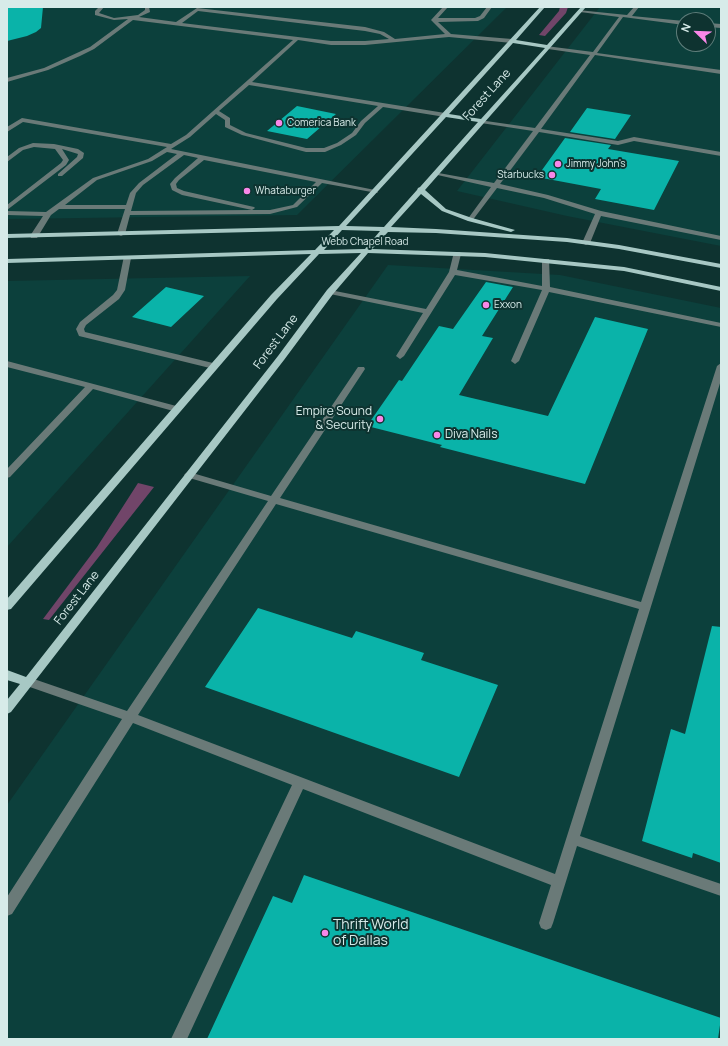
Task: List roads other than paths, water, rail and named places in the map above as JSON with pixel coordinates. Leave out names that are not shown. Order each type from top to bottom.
[{"type":"main road","name":"Forest Lane","points":[[7,606],[274,297],[375,192],[543,7]]},
{"type":"main road","name":"Forest Lane","points":[[7,709],[330,292],[420,189],[582,9]]},
{"type":"main road","points":[[512,41],[548,47]]},
{"type":"main road","points":[[445,115],[481,121]]},
{"type":"main road","points":[[420,189],[427,197],[444,210],[470,220],[504,229],[554,239]]},
{"type":"main road","name":"Webb Chapel Road","points":[[7,236],[340,228],[554,239],[721,266]]},
{"type":"main road","name":"Webb Chapel Road","points":[[7,261],[316,252],[457,254],[624,269],[721,288]]},
{"type":"main road","points":[[7,675],[28,682]]},
{"type":"lane","points":[[102,7],[97,11],[97,14],[114,19],[132,18],[331,43],[365,43],[449,35],[512,41]]},
{"type":"lane","points":[[7,80],[46,69],[85,51],[132,18],[145,14],[148,11],[147,7]]},
{"type":"lane","points":[[434,20],[446,7]]},
{"type":"lane","points":[[434,20],[476,20],[482,17],[490,7]]},
{"type":"lane","points":[[629,16],[637,7]]},
{"type":"lane","points":[[177,24],[198,9],[365,29],[382,33],[394,40]]},
{"type":"lane","points":[[582,9],[622,16],[676,22]]},
{"type":"lane","points":[[470,220],[494,185],[622,16]]},
{"type":"lane","points":[[434,20],[449,35]]},
{"type":"lane","points":[[34,236],[48,214],[95,179],[150,160],[188,136],[298,39]]},
{"type":"lane","points":[[548,47],[721,72]]},
{"type":"lane","points":[[248,83],[445,115]]},
{"type":"lane","points":[[216,112],[228,119],[227,126],[244,134],[306,150],[325,150],[339,144],[354,134],[363,122],[382,105]]},
{"type":"lane","points":[[7,130],[22,120],[173,146]]},
{"type":"lane","points":[[481,121],[618,143],[634,139],[721,154]]},
{"type":"lane","points":[[7,160],[21,149],[33,145],[51,145],[76,150],[81,153],[80,158],[8,211]]},
{"type":"lane","points":[[8,211],[64,164],[66,160],[62,153],[57,147],[51,145]]},
{"type":"lane","points":[[166,150],[375,192]]},
{"type":"lane","points":[[121,234],[133,193],[141,184],[183,153]]},
{"type":"lane","points":[[203,157],[177,179],[174,184],[174,189],[182,193],[270,212]]},
{"type":"lane","points":[[435,173],[546,196],[599,213],[721,238]]},
{"type":"lane","points":[[58,207],[129,210],[270,212],[295,206],[321,181]]},
{"type":"lane","points":[[8,211],[48,214]]},
{"type":"lane","points":[[586,243],[599,213]]},
{"type":"lane","points":[[400,356],[453,272],[457,254]]},
{"type":"lane","points":[[127,258],[120,290],[116,297],[83,324],[80,329],[82,334],[214,366]]},
{"type":"lane","points":[[515,361],[546,289],[546,261]]},
{"type":"lane","points":[[453,272],[546,289],[721,325]]},
{"type":"lane","points":[[330,292],[428,312]]},
{"type":"lane","points":[[7,364],[177,409]]},
{"type":"lane","points":[[546,923],[721,366]]},
{"type":"lane","points":[[7,909],[130,716],[361,369]]},
{"type":"lane","points":[[7,475],[91,386]]},
{"type":"lane","points":[[189,475],[645,607]]},
{"type":"lane","points":[[28,682],[130,716],[299,783],[559,882]]},
{"type":"lane","points":[[179,1039],[299,783]]},
{"type":"lane","points":[[572,839],[721,890]]},
{"type":"place","name":"Comerica Bank","points":[[279,123]]},
{"type":"place","name":"Jimmy John's","points":[[558,164]]},
{"type":"place","name":"Starbucks","points":[[552,175]]},
{"type":"place","name":"Whataburger","points":[[247,191]]},
{"type":"place","name":"Exxon","points":[[486,305]]},
{"type":"place","name":"Empire Sound & Security","points":[[380,419]]},
{"type":"place","name":"Diva Nails","points":[[437,435]]},
{"type":"place","name":"Thrift World of Dallas","points":[[325,933]]}]
